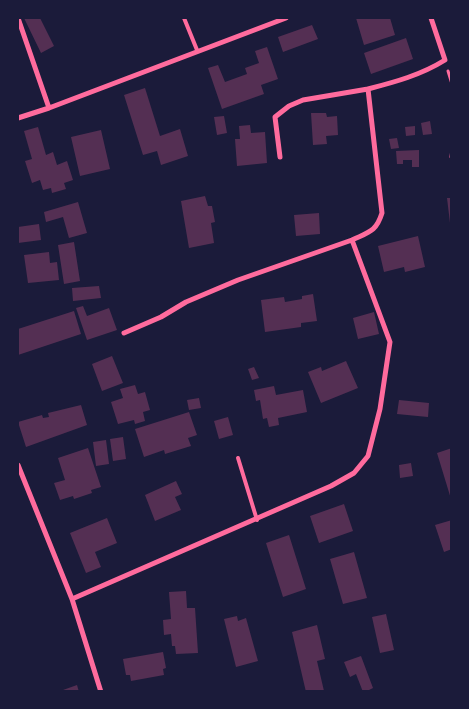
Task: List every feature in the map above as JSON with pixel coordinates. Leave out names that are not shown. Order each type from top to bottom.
[{"type":"street","points":[[18,18],[49,108]]},
{"type":"street","points":[[18,118],[286,18]]},
{"type":"street","points":[[280,157],[275,117],[289,106],[303,100],[368,90],[413,76],[433,68],[445,60],[431,18]]},
{"type":"street","points":[[124,333],[161,317],[186,302],[238,280],[352,240],[370,232],[379,225],[382,213],[368,90]]},
{"type":"street","points":[[72,599],[257,520],[331,486],[354,473],[368,456],[380,409],[390,342],[352,240]]},
{"type":"street","points":[[18,465],[72,599],[101,692]]},
{"type":"lane","points":[[184,18],[197,50]]},
{"type":"lane","points":[[238,458],[257,520]]},
{"type":"path","points":[[451,157],[452,149]]},
{"type":"building","points":[[24,18],[40,18],[54,46],[41,53]]},
{"type":"building","points":[[356,18],[390,18],[395,35],[364,45]]},
{"type":"building","points":[[312,25],[318,39],[283,52],[278,37]]},
{"type":"building","points":[[406,38],[413,59],[371,74],[364,53]]},
{"type":"building","points":[[267,47],[278,79],[261,85],[264,94],[222,109],[208,68],[218,65],[225,82],[247,74],[245,68],[259,63],[255,51]]},
{"type":"building","points":[[145,88],[160,136],[180,129],[188,156],[161,165],[157,151],[143,155],[124,95]]},
{"type":"building","points":[[311,113],[326,113],[327,117],[337,116],[338,135],[326,136],[327,144],[313,145]]},
{"type":"building","points":[[224,116],[227,133],[217,135],[214,117]]},
{"type":"building","points":[[430,121],[432,134],[423,135],[421,123]]},
{"type":"building","points":[[250,125],[251,133],[265,132],[267,163],[237,166],[235,139],[240,139],[239,126]]},
{"type":"building","points":[[415,126],[415,135],[406,136],[405,127]]},
{"type":"building","points":[[38,127],[46,155],[53,152],[57,165],[67,161],[73,180],[64,183],[66,189],[52,193],[51,188],[43,190],[40,180],[32,183],[25,161],[32,159],[24,131]]},
{"type":"building","points":[[101,130],[110,169],[80,176],[71,137]]},
{"type":"building","points":[[397,138],[399,148],[391,149],[389,139]]},
{"type":"building","points":[[419,150],[419,167],[412,167],[412,160],[403,160],[403,164],[397,164],[396,151]]},
{"type":"building","points":[[205,196],[208,206],[212,206],[215,222],[211,223],[214,243],[189,248],[181,201]]},
{"type":"building","points":[[447,198],[452,198],[452,222],[450,223]]},
{"type":"building","points":[[78,202],[87,233],[69,238],[63,217],[46,222],[44,212]]},
{"type":"building","points":[[319,213],[320,234],[296,236],[294,215]]},
{"type":"building","points":[[39,224],[41,240],[18,243],[18,227]]},
{"type":"building","points":[[418,236],[425,267],[405,272],[404,267],[384,272],[378,246]]},
{"type":"building","points":[[74,242],[80,281],[64,284],[58,245]]},
{"type":"building","points":[[49,252],[50,263],[57,262],[59,280],[28,283],[24,255]]},
{"type":"building","points":[[99,286],[101,298],[73,301],[72,288]]},
{"type":"building","points":[[313,294],[317,321],[301,323],[301,327],[265,332],[261,300],[284,297],[285,302],[302,299],[302,296]]},
{"type":"building","points":[[83,306],[87,316],[109,308],[117,330],[87,340],[76,308]]},
{"type":"building","points":[[74,311],[81,334],[18,355],[18,329]]},
{"type":"building","points":[[374,312],[379,334],[358,339],[353,318]]},
{"type":"building","points":[[112,356],[123,383],[102,391],[92,364]]},
{"type":"building","points":[[346,361],[358,388],[321,403],[308,372],[321,367],[322,371]]},
{"type":"building","points":[[254,367],[259,378],[252,380],[248,369]]},
{"type":"building","points":[[135,385],[138,394],[145,392],[150,410],[143,412],[145,421],[135,424],[134,420],[118,424],[111,402],[123,398],[120,389]]},
{"type":"building","points":[[274,386],[276,395],[303,390],[307,412],[278,418],[279,425],[269,427],[267,418],[263,419],[260,400],[256,401],[254,390]]},
{"type":"building","points":[[199,398],[201,408],[189,410],[187,400]]},
{"type":"building","points":[[399,400],[429,403],[428,417],[397,414]]},
{"type":"building","points":[[81,405],[87,425],[26,447],[18,422],[42,415],[43,418],[49,417],[48,413]]},
{"type":"building","points":[[189,412],[197,435],[188,438],[191,446],[165,454],[164,450],[144,457],[135,429]]},
{"type":"building","points":[[228,417],[233,435],[219,439],[214,421]]},
{"type":"building","points":[[123,437],[126,459],[113,461],[110,439]]},
{"type":"building","points":[[106,440],[109,464],[96,466],[93,442]]},
{"type":"building","points":[[88,448],[101,487],[91,490],[92,493],[74,499],[73,496],[60,500],[54,483],[65,480],[58,458]]},
{"type":"building","points":[[452,448],[452,499],[451,499],[437,453]]},
{"type":"building","points":[[411,463],[413,476],[400,478],[399,465]]},
{"type":"building","points":[[176,481],[182,494],[175,497],[181,510],[155,521],[145,495]]},
{"type":"building","points":[[344,504],[353,531],[319,543],[310,516]]},
{"type":"building","points":[[107,518],[117,543],[95,552],[101,567],[86,573],[70,533]]},
{"type":"building","points":[[452,520],[452,549],[444,552],[435,525]]},
{"type":"building","points":[[289,535],[306,589],[283,597],[266,543]]},
{"type":"building","points":[[354,552],[367,598],[343,604],[330,559]]},
{"type":"building","points":[[186,591],[187,608],[195,608],[198,653],[176,654],[175,646],[172,646],[171,634],[164,635],[163,620],[171,619],[169,592]]},
{"type":"building","points":[[386,614],[394,650],[380,653],[372,617]]},
{"type":"building","points":[[237,616],[238,621],[246,618],[258,661],[236,667],[224,619]]},
{"type":"building","points":[[317,625],[325,659],[317,661],[324,691],[306,692],[292,632]]},
{"type":"building","points":[[163,652],[166,668],[163,669],[164,675],[131,681],[130,675],[126,675],[123,659]]},
{"type":"building","points":[[361,656],[373,688],[365,692],[363,692],[356,674],[350,677],[344,662]]},
{"type":"building","points":[[77,685],[79,692],[64,692],[63,690]]}]
